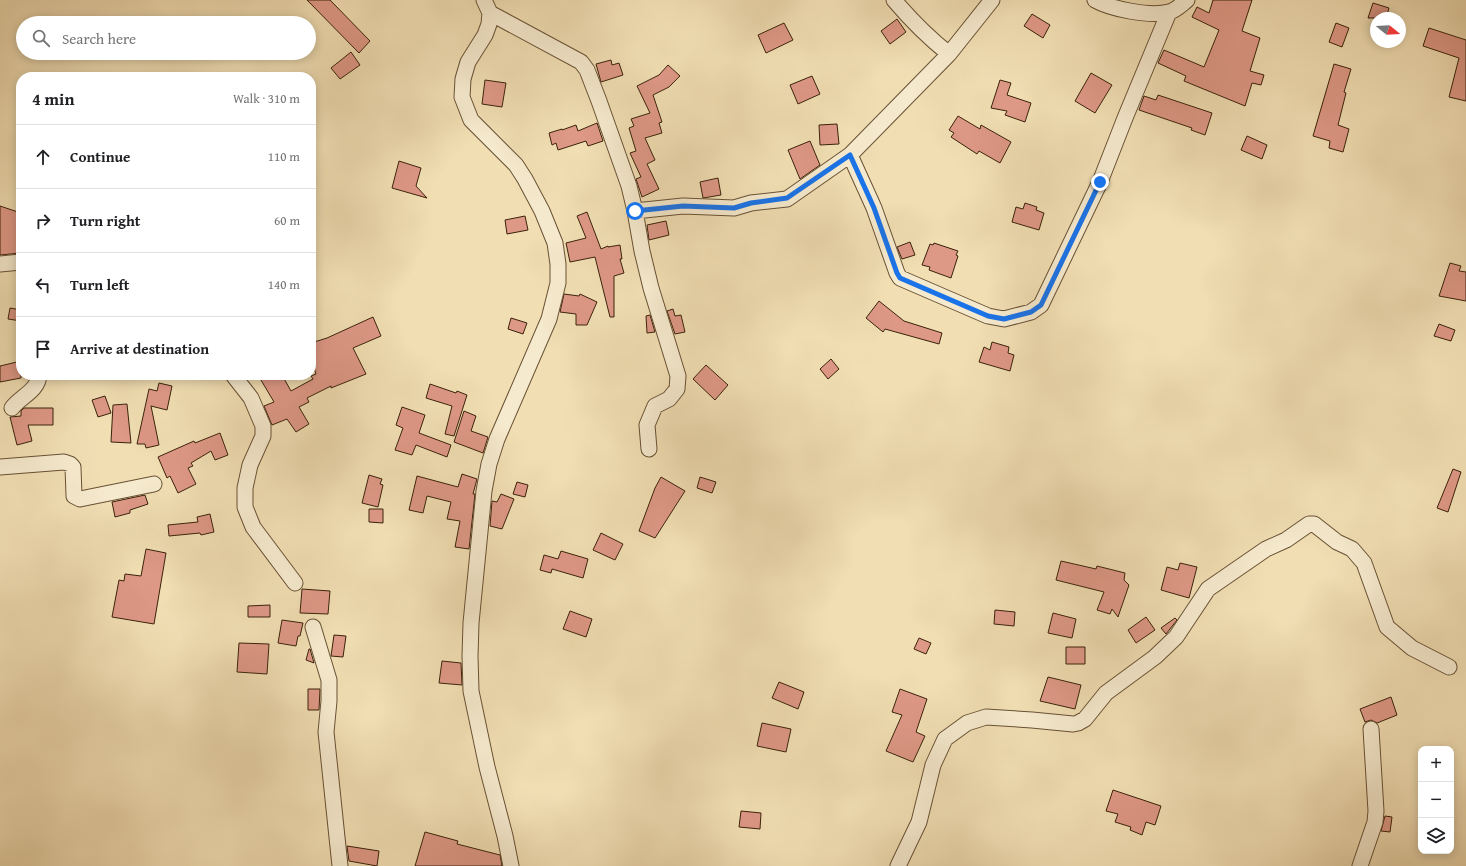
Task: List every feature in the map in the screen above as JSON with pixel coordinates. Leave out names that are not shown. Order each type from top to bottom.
[{"type":"street","points":[[894,0],[904,12],[949,54]]},
{"type":"street","points":[[635,211],[683,206],[734,208],[751,203],[787,198],[850,155],[949,54],[992,0]]},
{"type":"street","points":[[1095,0],[1125,11],[1148,13],[1169,12],[1187,0]]},
{"type":"street","points":[[487,6],[509,24],[577,59],[587,70],[599,101],[629,186],[651,288],[678,376],[677,389],[670,398],[655,406],[647,425],[649,449]]},
{"type":"street","points":[[487,6],[489,24],[485,35],[468,62],[463,79],[462,97],[471,120],[516,165],[542,211],[555,243],[558,264],[558,283],[549,319],[497,439],[489,464],[484,491],[471,623],[471,691],[511,866]]},
{"type":"street","points":[[850,155],[874,208],[900,278],[988,316],[1004,319],[1031,312],[1041,305],[1100,182],[1169,12]]},
{"type":"street","points":[[0,264],[16,262]]},
{"type":"street","points":[[12,408],[33,389],[39,380]]},
{"type":"street","points":[[237,380],[251,398],[263,426],[263,436],[250,465],[244,488],[245,507],[253,527],[294,584]]},
{"type":"street","points":[[0,467],[64,462],[70,464],[73,467],[74,496],[80,500],[154,484]]},
{"type":"street","points":[[898,866],[919,822],[933,765],[945,738],[967,723],[986,717],[1073,724],[1085,719],[1106,693],[1155,657],[1176,637],[1208,589],[1266,548],[1286,540],[1310,524],[1314,524],[1337,542],[1352,549],[1364,563],[1387,627],[1412,648],[1449,667]]},
{"type":"street","points":[[312,627],[329,680],[329,701],[326,732],[340,866]]},
{"type":"street","points":[[1360,866],[1375,822],[1376,811],[1371,729]]},
{"type":"building","points":[[307,0],[330,0],[370,41],[359,53]]},
{"type":"building","points":[[1213,0],[1252,0],[1242,31],[1260,38],[1250,71],[1264,75],[1261,85],[1252,83],[1245,106],[1184,81],[1186,76],[1158,63],[1164,50],[1204,67],[1219,30],[1192,17],[1197,7],[1209,13]]},
{"type":"building","points":[[1373,3],[1389,8],[1388,12],[1370,12]]},
{"type":"building","points":[[1032,14],[1050,25],[1043,38],[1024,26]]},
{"type":"building","points":[[897,19],[906,32],[890,44],[881,31]]},
{"type":"building","points":[[784,23],[793,40],[766,53],[758,35]]},
{"type":"building","points":[[1336,23],[1349,28],[1342,47],[1329,42]]},
{"type":"building","points":[[1429,28],[1466,40],[1466,101],[1449,97],[1459,58],[1423,46]]},
{"type":"building","points":[[351,52],[360,65],[340,79],[331,68]]},
{"type":"building","points":[[611,60],[612,65],[619,63],[623,75],[601,82],[596,64]]},
{"type":"building","points":[[1334,64],[1351,69],[1344,92],[1346,93],[1338,125],[1349,129],[1343,152],[1329,148],[1330,141],[1313,136]]},
{"type":"building","points":[[668,65],[680,76],[669,87],[653,95],[662,122],[659,123],[662,133],[645,138],[655,160],[647,164],[659,189],[642,197],[636,179],[641,177],[630,153],[636,151],[629,128],[634,126],[631,119],[650,113],[637,86],[659,75]]},
{"type":"building","points":[[1091,73],[1112,85],[1095,113],[1075,101]]},
{"type":"building","points":[[812,76],[820,94],[798,104],[790,85]]},
{"type":"building","points":[[485,80],[506,83],[502,107],[482,104]]},
{"type":"building","points":[[1000,80],[1011,83],[1007,95],[1031,103],[1025,122],[1005,115],[1007,111],[991,108]]},
{"type":"building","points":[[1158,95],[1212,113],[1205,135],[1191,130],[1192,128],[1139,110],[1144,96],[1156,100]]},
{"type":"building","points":[[958,116],[980,129],[981,125],[1011,142],[1000,163],[979,151],[977,154],[951,137],[954,133],[949,130]]},
{"type":"building","points":[[597,123],[603,141],[588,146],[586,141],[558,150],[556,143],[552,145],[549,133],[576,125],[578,131]]},
{"type":"building","points":[[837,124],[839,144],[820,145],[819,125]]},
{"type":"building","points":[[1247,136],[1267,145],[1262,159],[1241,150]]},
{"type":"building","points":[[810,141],[820,165],[800,179],[788,150]]},
{"type":"building","points":[[399,161],[421,168],[416,186],[427,198],[392,188]]},
{"type":"building","points":[[718,178],[721,195],[703,198],[700,182]]},
{"type":"building","points":[[1025,203],[1037,207],[1036,210],[1044,213],[1039,230],[1012,222],[1016,207],[1023,209]]},
{"type":"building","points":[[0,206],[16,211],[16,253],[0,255]]},
{"type":"building","points":[[587,212],[601,249],[608,246],[620,245],[622,259],[620,259],[624,273],[614,276],[614,317],[610,317],[595,257],[570,262],[566,243],[586,238],[577,216]]},
{"type":"building","points":[[525,216],[528,230],[507,234],[505,220]]},
{"type":"building","points":[[666,221],[669,235],[649,240],[647,225]]},
{"type":"building","points":[[910,242],[915,255],[902,259],[897,247]]},
{"type":"building","points":[[934,243],[958,251],[956,255],[958,256],[951,278],[929,270],[930,267],[922,265],[930,244],[933,245]]},
{"type":"building","points":[[1450,263],[1461,266],[1459,271],[1466,272],[1466,301],[1439,296]]},
{"type":"building","points":[[564,294],[579,296],[580,294],[597,302],[587,325],[576,325],[576,314],[560,312]]},
{"type":"building","points":[[879,301],[904,321],[942,333],[939,344],[885,329],[883,332],[866,318]]},
{"type":"building","points":[[10,308],[16,309],[16,320],[8,319]]},
{"type":"building","points":[[673,309],[675,316],[681,315],[685,332],[675,334],[667,311]]},
{"type":"building","points":[[650,315],[655,332],[647,333],[646,316]]},
{"type":"building","points":[[373,317],[381,336],[353,348],[366,374],[331,388],[331,386],[307,398],[309,402],[299,407],[309,424],[296,432],[287,419],[272,425],[264,406],[274,402],[261,380],[285,380],[291,391],[311,380],[316,380],[316,341]]},
{"type":"building","points":[[511,318],[527,323],[523,334],[508,329]]},
{"type":"building","points":[[1439,324],[1455,330],[1451,341],[1434,336]]},
{"type":"building","points":[[992,342],[1009,347],[1008,353],[1014,355],[1010,371],[979,362],[984,347],[990,350]]},
{"type":"building","points":[[831,359],[839,369],[828,379],[820,369]]},
{"type":"building","points":[[16,362],[16,379],[0,382],[0,366]]},
{"type":"building","points":[[706,365],[728,385],[715,400],[693,379]]},
{"type":"building","points":[[159,383],[172,386],[167,410],[151,406],[159,445],[146,448],[145,444],[137,444],[149,389],[157,391]]},
{"type":"building","points":[[430,384],[456,393],[457,391],[467,395],[454,436],[445,434],[452,406],[426,398]]},
{"type":"building","points":[[105,396],[111,413],[98,417],[92,400]]},
{"type":"building","points":[[127,404],[131,443],[111,442],[113,405]]},
{"type":"building","points":[[402,407],[425,415],[419,433],[451,445],[447,457],[416,445],[412,455],[395,450],[403,428],[396,425]]},
{"type":"building","points":[[24,408],[53,408],[53,425],[28,425],[32,441],[17,445],[10,417],[21,416],[21,411]]},
{"type":"building","points":[[464,411],[476,416],[471,431],[488,437],[483,453],[454,442]]},
{"type":"building","points":[[220,433],[228,455],[215,460],[211,451],[191,463],[193,466],[188,468],[196,484],[178,493],[170,476],[167,478],[158,457],[194,441],[195,443]]},
{"type":"building","points":[[1453,469],[1461,472],[1448,512],[1437,508]]},
{"type":"building","points":[[462,474],[477,479],[473,494],[475,494],[469,549],[455,547],[460,521],[447,519],[451,502],[427,496],[423,513],[409,510],[417,476],[458,487]]},
{"type":"building","points":[[369,475],[382,479],[380,484],[383,485],[378,507],[362,503]]},
{"type":"building","points":[[661,477],[685,491],[655,538],[639,531],[655,488]]},
{"type":"building","points":[[700,477],[716,482],[712,493],[697,488]]},
{"type":"building","points":[[517,482],[528,485],[525,497],[513,494]]},
{"type":"building","points":[[501,494],[514,499],[502,529],[490,526],[492,501],[497,502]]},
{"type":"building","points":[[145,495],[148,504],[130,510],[130,513],[115,517],[112,502]]},
{"type":"building","points":[[369,509],[383,509],[383,523],[369,522]]},
{"type":"building","points":[[210,514],[214,532],[201,535],[200,533],[169,536],[168,525],[198,522],[197,517]]},
{"type":"building","points":[[601,533],[623,544],[615,560],[593,550]]},
{"type":"building","points":[[146,549],[166,553],[154,624],[112,617],[119,580],[124,581],[125,574],[141,576]]},
{"type":"building","points":[[561,551],[588,559],[583,578],[552,569],[551,573],[540,570],[544,555],[558,559]]},
{"type":"building","points":[[1061,561],[1096,569],[1097,566],[1125,573],[1124,580],[1129,585],[1118,617],[1112,609],[1110,614],[1097,610],[1104,592],[1056,580]]},
{"type":"building","points":[[1180,563],[1197,567],[1189,598],[1161,590],[1167,567],[1178,570]]},
{"type":"building","points":[[302,589],[330,591],[328,614],[300,613]]},
{"type":"building","points":[[270,605],[270,617],[248,617],[248,606]]},
{"type":"building","points":[[995,610],[1015,612],[1014,626],[994,624]]},
{"type":"building","points":[[570,611],[592,619],[586,637],[563,629]]},
{"type":"building","points":[[1053,613],[1076,619],[1072,638],[1048,633]]},
{"type":"building","points":[[1146,617],[1155,630],[1136,643],[1128,630]]},
{"type":"building","points":[[1175,618],[1177,620],[1166,634],[1161,628]]},
{"type":"building","points":[[282,620],[303,623],[296,646],[278,643]]},
{"type":"building","points":[[334,635],[346,636],[343,657],[331,656]]},
{"type":"building","points":[[919,638],[931,643],[926,654],[914,649]]},
{"type":"building","points":[[239,643],[269,644],[267,674],[237,672]]},
{"type":"building","points":[[1066,647],[1085,647],[1085,664],[1066,664]]},
{"type":"building","points":[[310,649],[314,663],[306,660]]},
{"type":"building","points":[[442,661],[461,663],[462,685],[439,683]]},
{"type":"building","points":[[1048,677],[1081,685],[1075,709],[1040,701]]},
{"type":"building","points":[[779,682],[804,692],[798,709],[772,698]]},
{"type":"building","points":[[308,689],[320,689],[319,710],[308,710]]},
{"type":"building","points":[[900,689],[927,699],[916,732],[925,736],[913,762],[886,751],[902,715],[892,712]]},
{"type":"building","points":[[1391,697],[1397,715],[1377,723],[1371,720],[1365,722],[1360,709]]},
{"type":"building","points":[[762,723],[791,729],[786,752],[757,746]]},
{"type":"building","points":[[1113,790],[1161,806],[1155,825],[1146,822],[1142,835],[1130,830],[1131,827],[1115,822],[1118,814],[1106,811]]},
{"type":"building","points":[[741,811],[761,813],[760,829],[739,827]]},
{"type":"building","points":[[1385,816],[1392,817],[1390,832],[1381,831]]},
{"type":"building","points":[[425,832],[458,841],[457,844],[500,855],[502,866],[415,866]]},
{"type":"building","points":[[347,846],[379,851],[377,866],[349,861]]},
{"type":"route","points":[[635,211],[683,206],[734,208],[751,203],[787,198],[850,155],[874,208],[900,278],[988,316],[1004,319],[1031,312],[1041,305],[1100,182]]}]
